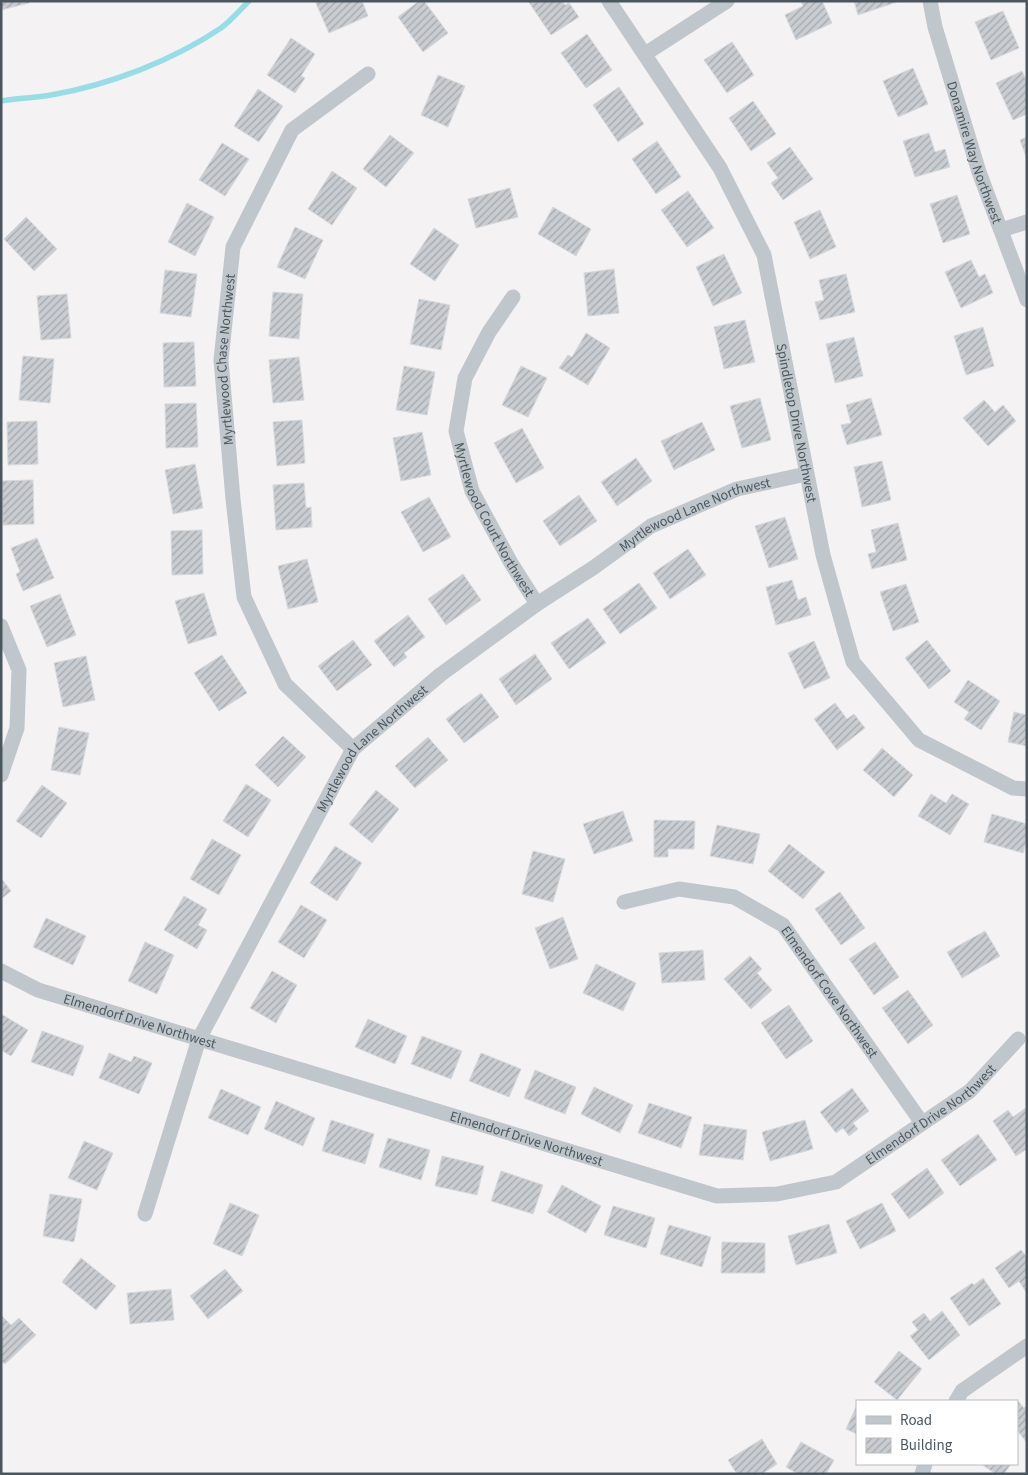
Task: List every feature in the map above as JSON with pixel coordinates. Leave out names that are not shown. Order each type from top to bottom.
[{"type":"street","name":"Spindletop Drive Northwest","points":[[609,1],[720,168],[764,255],[823,555],[853,662],[919,740],[1013,788],[1027,789]]},
{"type":"street","points":[[645,54],[727,1]]},
{"type":"street","name":"Donamire Way Northwest","points":[[930,1],[979,172],[1027,300]]},
{"type":"street","name":"Myrtlewood Chase Northwest","points":[[353,749],[285,684],[244,597],[232,499],[221,360],[233,247],[292,130],[368,74]]},
{"type":"street","points":[[1000,230],[1027,222]]},
{"type":"street","name":"Myrtlewood Court Northwest","points":[[513,297],[489,332],[465,378],[456,431],[472,491],[511,563],[537,604]]},
{"type":"street","name":"Myrtlewood Lane Northwest","points":[[145,1214],[199,1039],[353,749],[440,675],[537,604],[593,568],[651,526],[737,489],[806,474]]},
{"type":"street","points":[[1,626],[19,670],[17,728],[1,775]]},
{"type":"street","name":"Elmendorf Cove Northwest","points":[[624,902],[679,889],[734,897],[783,925],[922,1123]]},
{"type":"street","name":"Elmendorf Drive Northwest","points":[[1,971],[38,990],[717,1196],[777,1194],[836,1182],[970,1091],[1018,1039]]},
{"type":"street","points":[[957,1400],[962,1391],[1027,1346]]},
{"type":"building","points":[[1,1],[29,1],[29,3],[1,10]]},
{"type":"building","points":[[315,1],[362,1],[368,16],[329,33]]},
{"type":"building","points":[[419,1],[424,1],[448,33],[423,52],[398,17]]},
{"type":"building","points":[[528,1],[562,1],[565,5],[569,3],[579,17],[551,35]]},
{"type":"building","points":[[801,1],[822,1],[832,23],[796,40],[785,15],[803,6]]},
{"type":"building","points":[[854,1],[897,1],[897,2],[858,15]]},
{"type":"building","points":[[1003,11],[1019,48],[991,60],[975,22]]},
{"type":"building","points":[[587,34],[612,70],[586,88],[561,53]]},
{"type":"building","points":[[291,38],[315,54],[301,76],[305,78],[295,93],[267,75]]},
{"type":"building","points":[[732,42],[754,75],[727,93],[704,60]]},
{"type":"building","points":[[913,68],[928,104],[898,117],[883,81]]},
{"type":"building","points":[[1022,71],[1027,82],[1027,114],[1013,120],[996,83]]},
{"type":"building","points":[[438,75],[465,86],[448,127],[421,115]]},
{"type":"building","points":[[619,87],[644,124],[618,142],[593,105]]},
{"type":"building","points":[[258,89],[283,106],[259,142],[234,126]]},
{"type":"building","points":[[753,101],[776,134],[751,151],[729,118]]},
{"type":"building","points":[[929,133],[935,152],[945,149],[950,167],[915,177],[903,141]]},
{"type":"building","points":[[390,135],[414,153],[386,187],[363,169]]},
{"type":"building","points":[[1027,137],[1027,159],[1020,140]]},
{"type":"building","points":[[657,141],[681,177],[656,194],[632,159]]},
{"type":"building","points":[[222,143],[249,159],[225,196],[199,180]]},
{"type":"building","points":[[790,147],[813,179],[783,200],[771,183],[778,178],[767,163]]},
{"type":"building","points":[[332,171],[357,188],[332,225],[308,209]]},
{"type":"building","points":[[510,188],[518,217],[476,228],[468,199]]},
{"type":"building","points":[[688,191],[714,228],[687,247],[661,210]]},
{"type":"building","points":[[957,195],[970,234],[943,243],[930,204]]},
{"type":"building","points":[[187,203],[214,217],[195,256],[168,242]]},
{"type":"building","points":[[553,207],[591,229],[576,256],[538,234]]},
{"type":"building","points":[[820,210],[836,247],[810,259],[794,222]]},
{"type":"building","points":[[26,217],[57,249],[34,271],[4,239]]},
{"type":"building","points":[[295,227],[323,240],[305,279],[277,267]]},
{"type":"building","points":[[434,228],[459,245],[435,281],[410,264]]},
{"type":"building","points":[[724,254],[742,293],[713,306],[696,267]]},
{"type":"building","points":[[971,260],[979,277],[985,274],[993,293],[961,308],[945,272]]},
{"type":"building","points":[[614,269],[619,313],[588,316],[584,273]]},
{"type":"building","points":[[165,270],[197,274],[191,317],[160,313]]},
{"type":"building","points":[[846,274],[855,312],[820,320],[815,302],[824,300],[819,280]]},
{"type":"building","points":[[273,292],[303,294],[299,339],[269,336]]},
{"type":"building","points":[[67,294],[71,338],[41,340],[37,296]]},
{"type":"building","points":[[419,299],[450,305],[441,350],[410,344]]},
{"type":"building","points":[[745,320],[755,362],[724,369],[714,327]]},
{"type":"building","points":[[983,327],[994,366],[966,375],[954,336]]},
{"type":"building","points":[[586,333],[610,348],[588,385],[559,368],[568,355],[572,357]]},
{"type":"building","points":[[854,337],[863,376],[835,383],[826,344]]},
{"type":"building","points":[[194,342],[196,386],[164,387],[163,343]]},
{"type":"building","points":[[23,356],[54,359],[50,403],[19,400]]},
{"type":"building","points":[[299,357],[304,400],[273,403],[269,360]]},
{"type":"building","points":[[404,366],[435,372],[427,415],[396,410]]},
{"type":"building","points":[[521,366],[547,378],[528,417],[502,405]]},
{"type":"building","points":[[760,398],[771,440],[742,448],[730,406]]},
{"type":"building","points":[[871,398],[882,435],[847,445],[841,425],[851,423],[846,405]]},
{"type":"building","points":[[984,400],[995,412],[1003,405],[1016,421],[988,446],[963,418]]},
{"type":"building","points":[[196,403],[198,447],[166,448],[165,404]]},
{"type":"building","points":[[302,420],[305,463],[277,466],[273,422]]},
{"type":"building","points":[[37,421],[38,464],[8,465],[7,422]]},
{"type":"building","points":[[702,422],[715,450],[674,470],[661,441]]},
{"type":"building","points":[[522,428],[544,468],[516,483],[494,443]]},
{"type":"building","points":[[422,432],[431,475],[401,481],[393,438]]},
{"type":"building","points":[[636,458],[652,481],[617,506],[601,482]]},
{"type":"building","points":[[882,461],[891,500],[862,507],[854,467]]},
{"type":"building","points":[[195,464],[203,508],[173,514],[165,470]]},
{"type":"building","points":[[33,480],[34,524],[3,525],[2,481]]},
{"type":"building","points":[[304,483],[306,508],[311,507],[312,527],[276,530],[273,485]]},
{"type":"building","points":[[579,495],[597,521],[560,546],[543,521]]},
{"type":"building","points":[[429,497],[451,537],[423,552],[401,512]]},
{"type":"building","points":[[785,517],[798,559],[769,568],[755,526]]},
{"type":"building","points":[[898,523],[907,560],[872,569],[868,554],[876,552],[871,530]]},
{"type":"building","points":[[202,530],[203,574],[172,575],[171,531]]},
{"type":"building","points":[[37,538],[54,578],[23,591],[16,574],[20,572],[11,548]]},
{"type":"building","points":[[688,549],[706,575],[670,599],[653,573]]},
{"type":"building","points":[[307,559],[318,602],[288,609],[278,566]]},
{"type":"building","points":[[463,574],[481,600],[446,625],[428,599]]},
{"type":"building","points":[[792,580],[798,600],[806,597],[811,615],[776,625],[766,587]]},
{"type":"building","points":[[639,583],[657,608],[620,634],[603,609]]},
{"type":"building","points":[[906,584],[919,622],[893,631],[880,592]]},
{"type":"building","points":[[204,593],[217,635],[188,644],[175,601]]},
{"type":"building","points":[[60,594],[76,635],[47,647],[30,606]]},
{"type":"building","points":[[408,615],[425,637],[404,653],[407,657],[394,667],[374,641]]},
{"type":"building","points":[[588,618],[606,643],[569,669],[551,643]]},
{"type":"building","points":[[353,640],[372,665],[337,691],[318,666]]},
{"type":"building","points":[[927,640],[951,671],[929,689],[905,658]]},
{"type":"building","points":[[814,641],[830,678],[804,689],[788,653]]},
{"type":"building","points":[[535,654],[552,679],[516,705],[499,679]]},
{"type":"building","points":[[222,655],[247,693],[219,711],[194,673]]},
{"type":"building","points":[[86,656],[95,700],[63,707],[54,663]]},
{"type":"building","points":[[968,680],[1000,701],[981,730],[964,719],[969,712],[954,702]]},
{"type":"building","points":[[481,693],[499,717],[464,743],[446,719]]},
{"type":"building","points":[[835,703],[847,719],[854,714],[865,728],[837,750],[814,719]]},
{"type":"building","points":[[1014,712],[1027,715],[1027,746],[1008,742]]},
{"type":"building","points":[[59,727],[89,733],[80,775],[51,770]]},
{"type":"building","points":[[283,736],[306,757],[278,787],[255,765]]},
{"type":"building","points":[[428,737],[448,760],[415,788],[395,766]]},
{"type":"building","points":[[882,748],[913,775],[894,797],[863,770]]},
{"type":"building","points":[[246,784],[271,800],[248,837],[223,821]]},
{"type":"building","points":[[42,785],[67,803],[41,838],[16,821]]},
{"type":"building","points":[[376,790],[399,809],[372,843],[349,824]]},
{"type":"building","points":[[931,794],[946,803],[952,794],[969,804],[950,835],[918,816]]},
{"type":"building","points":[[623,811],[633,841],[594,854],[583,824]]},
{"type":"building","points":[[992,814],[1027,824],[1027,839],[1023,853],[984,842]]},
{"type":"building","points":[[654,820],[695,821],[694,849],[668,849],[668,857],[654,857]]},
{"type":"building","points":[[717,825],[760,834],[753,864],[710,856]]},
{"type":"building","points":[[212,839],[241,855],[219,895],[190,879]]},
{"type":"building","points":[[789,844],[825,872],[803,899],[768,871]]},
{"type":"building","points":[[335,846],[362,863],[337,901],[310,883]]},
{"type":"building","points":[[533,851],[565,859],[553,902],[522,894]]},
{"type":"building","points":[[1,878],[11,891],[1,899]]},
{"type":"building","points":[[840,892],[865,928],[841,945],[815,909]]},
{"type":"building","points":[[184,896],[207,909],[198,925],[207,930],[197,949],[164,930]]},
{"type":"building","points":[[301,905],[327,920],[304,958],[278,942]]},
{"type":"building","points":[[563,917],[578,959],[550,969],[535,928]]},
{"type":"building","points":[[46,918],[86,936],[73,965],[33,947]]},
{"type":"building","points":[[985,931],[1000,956],[962,978],[947,952]]},
{"type":"building","points":[[145,942],[174,955],[157,994],[128,981]]},
{"type":"building","points":[[875,942],[899,977],[874,995],[849,959]]},
{"type":"building","points":[[703,950],[705,980],[662,983],[659,953]]},
{"type":"building","points":[[750,956],[762,969],[757,973],[772,990],[751,1009],[724,979]]},
{"type":"building","points":[[596,964],[636,983],[623,1011],[583,993]]},
{"type":"building","points":[[272,971],[297,985],[276,1023],[250,1008]]},
{"type":"building","points":[[908,990],[933,1025],[908,1044],[882,1008]]},
{"type":"building","points":[[789,1005],[813,1041],[786,1059],[761,1023]]},
{"type":"building","points":[[1,1014],[28,1030],[11,1056],[1,1050]]},
{"type":"building","points":[[368,1019],[407,1036],[395,1064],[355,1047]]},
{"type":"building","points":[[42,1031],[84,1046],[73,1076],[31,1062]]},
{"type":"building","points":[[422,1036],[462,1051],[451,1079],[411,1064]]},
{"type":"building","points":[[109,1053],[131,1062],[134,1056],[152,1063],[139,1094],[99,1078]]},
{"type":"building","points":[[481,1053],[521,1069],[509,1097],[469,1081]]},
{"type":"building","points":[[535,1070],[576,1087],[565,1114],[524,1098]]},
{"type":"building","points":[[594,1087],[633,1105],[620,1133],[581,1114]]},
{"type":"building","points":[[852,1088],[869,1111],[853,1123],[858,1129],[849,1136],[843,1128],[836,1133],[820,1112]]},
{"type":"building","points":[[221,1089],[261,1107],[248,1135],[208,1118]]},
{"type":"building","points":[[276,1101],[315,1118],[303,1146],[264,1129]]},
{"type":"building","points":[[649,1103],[692,1117],[681,1148],[638,1133]]},
{"type":"building","points":[[1027,1107],[1027,1149],[1016,1156],[993,1121],[1008,1110],[1013,1117]]},
{"type":"building","points":[[331,1120],[374,1134],[365,1164],[322,1151]]},
{"type":"building","points":[[805,1120],[813,1149],[770,1161],[762,1132]]},
{"type":"building","points":[[704,1124],[747,1130],[743,1160],[699,1155]]},
{"type":"building","points":[[978,1134],[997,1160],[960,1186],[941,1160]]},
{"type":"building","points":[[388,1138],[430,1150],[421,1180],[379,1167]]},
{"type":"building","points":[[84,1141],[113,1153],[97,1190],[68,1178]]},
{"type":"building","points":[[442,1156],[484,1166],[477,1195],[435,1186]]},
{"type":"building","points":[[927,1168],[944,1193],[909,1219],[891,1194]]},
{"type":"building","points":[[501,1171],[543,1185],[533,1214],[491,1201]]},
{"type":"building","points":[[562,1185],[601,1206],[586,1233],[547,1212]]},
{"type":"building","points":[[50,1194],[82,1199],[74,1242],[43,1236]]},
{"type":"building","points":[[230,1203],[259,1215],[242,1256],[213,1244]]},
{"type":"building","points":[[882,1203],[896,1231],[860,1249],[846,1221]]},
{"type":"building","points":[[613,1206],[655,1218],[646,1248],[604,1235]]},
{"type":"building","points":[[829,1224],[837,1253],[796,1265],[788,1236]]},
{"type":"building","points":[[669,1225],[711,1237],[702,1267],[660,1254]]},
{"type":"building","points":[[722,1242],[765,1243],[765,1273],[721,1273]]},
{"type":"building","points":[[1021,1250],[1027,1257],[1026,1292],[1019,1281],[1009,1288],[995,1268]]},
{"type":"building","points":[[81,1258],[116,1286],[96,1310],[62,1282]]},
{"type":"building","points":[[225,1269],[243,1291],[208,1319],[190,1296]]},
{"type":"building","points":[[983,1278],[1001,1304],[969,1326],[950,1298]]},
{"type":"building","points":[[171,1289],[174,1320],[130,1324],[127,1293]]},
{"type":"building","points":[[942,1311],[960,1335],[929,1360],[910,1336],[918,1330],[912,1322],[924,1313],[930,1321]]},
{"type":"building","points":[[1,1315],[11,1325],[19,1318],[36,1335],[5,1364],[1,1361]]},
{"type":"building","points":[[899,1351],[922,1369],[897,1400],[874,1382]]},
{"type":"building","points":[[1018,1401],[1024,1408],[1027,1406],[1027,1443],[1018,1431]]},
{"type":"building","points":[[856,1407],[856,1434],[846,1429]]},
{"type":"building","points":[[762,1439],[777,1464],[762,1474],[737,1474],[728,1460]]},
{"type":"building","points":[[801,1442],[834,1460],[826,1474],[798,1474],[786,1467]]},
{"type":"building","points":[[982,1465],[1010,1465],[1004,1474],[996,1474]]},
{"type":"waterway","points":[[1,101],[73,91],[139,70],[202,40],[232,19],[249,1]]}]
